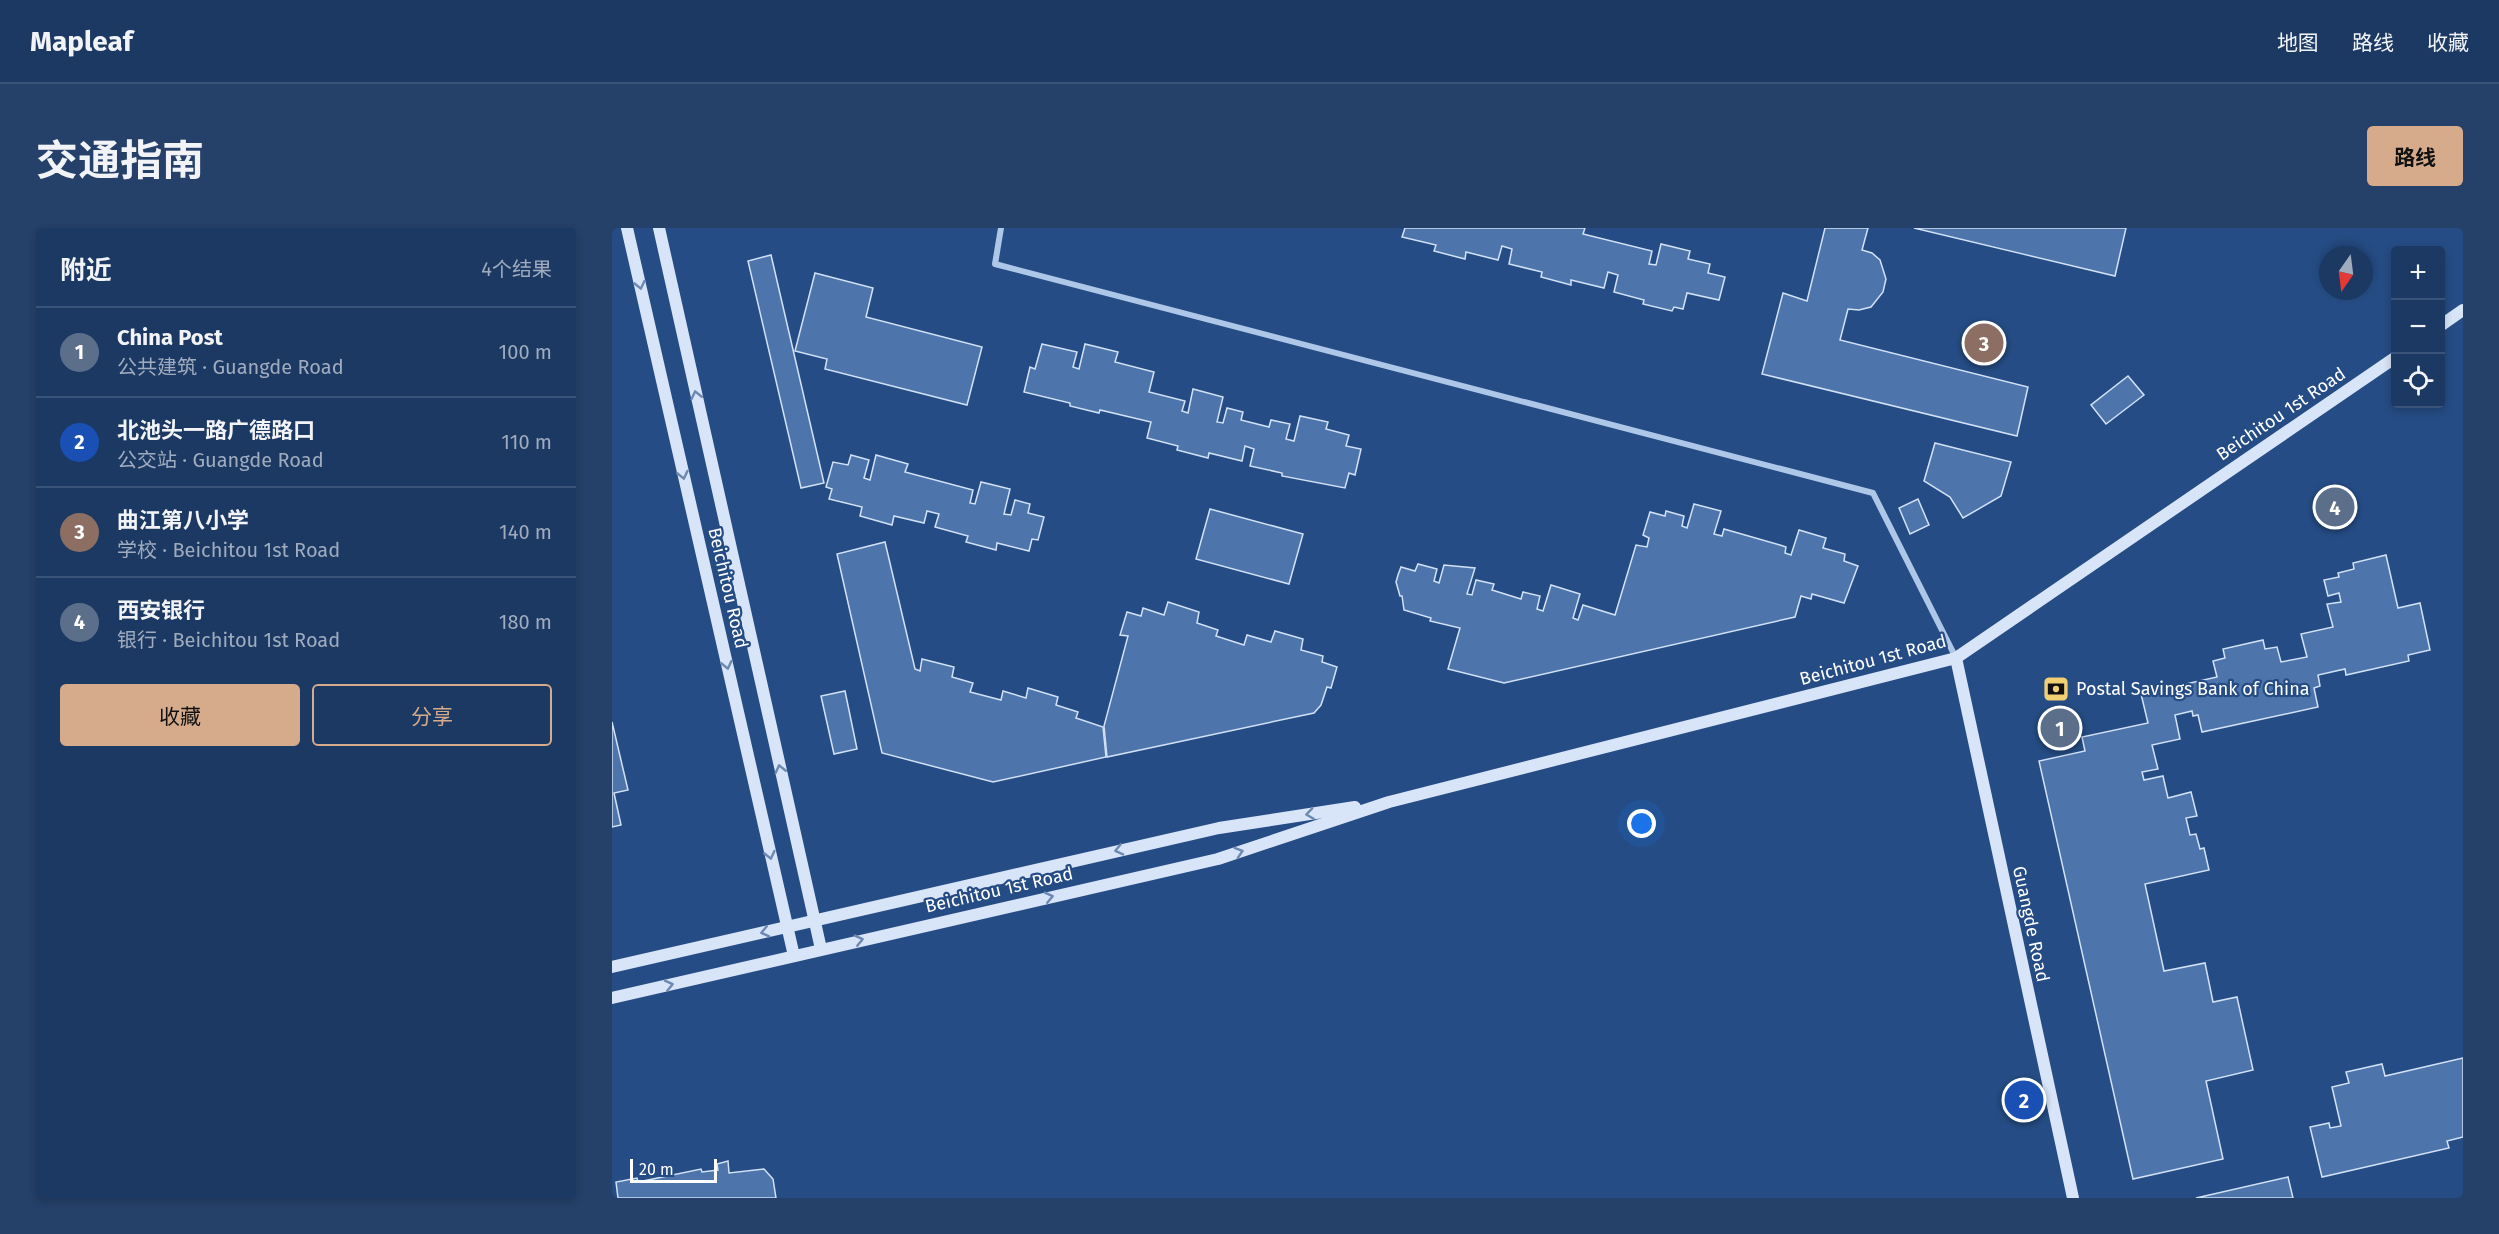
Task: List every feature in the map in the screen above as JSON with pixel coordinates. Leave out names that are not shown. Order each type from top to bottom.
[{"type":"street","name":"Beichitou Road","points":[[627,228],[794,956]]},
{"type":"street","name":"Beichitou Road","points":[[659,228],[821,949]]},
{"type":"street","points":[[1001,228],[995,264],[1873,493],[1956,658]]},
{"type":"street","points":[[2445,323],[2463,310]]},
{"type":"street","name":"Beichitou 1st Road","points":[[612,998],[1218,859],[1389,802],[1956,658],[2391,360]]},
{"type":"street","name":"Guangde Road","points":[[1956,658],[2073,1198]]},
{"type":"street","name":"Beichitou 1st Road","points":[[612,968],[1219,828],[1389,802]]},
{"type":"building","points":[[1405,228],[1585,228],[1583,234],[1652,251],[1649,264],[1656,265],[1661,244],[1690,251],[1688,259],[1710,264],[1708,273],[1725,277],[1719,300],[1687,293],[1683,309],[1674,307],[1672,311],[1643,304],[1644,300],[1614,292],[1618,275],[1608,272],[1604,288],[1571,280],[1571,285],[1541,277],[1542,272],[1509,264],[1512,249],[1502,246],[1498,260],[1466,252],[1465,259],[1434,251],[1436,245],[1402,237]]},
{"type":"building","points":[[1825,228],[1868,228],[1862,250],[1872,253],[1880,260],[1886,279],[1883,292],[1871,307],[1859,310],[1848,309],[1840,340],[2028,387],[2017,436],[1762,374],[1783,293],[1807,301]]},
{"type":"building","points":[[1914,228],[2126,228],[2115,276]]},
{"type":"building","points":[[771,255],[824,483],[801,488],[748,261]]},
{"type":"building","points":[[815,273],[873,288],[866,317],[982,347],[967,405],[825,369],[827,359],[795,351]]},
{"type":"building","points":[[1042,344],[1077,352],[1073,367],[1079,369],[1085,344],[1118,352],[1115,362],[1154,372],[1149,392],[1185,401],[1182,411],[1188,413],[1193,389],[1223,397],[1217,422],[1223,423],[1227,408],[1243,412],[1241,420],[1269,427],[1271,420],[1290,424],[1286,439],[1294,441],[1300,416],[1328,422],[1326,429],[1349,435],[1346,446],[1361,449],[1355,475],[1349,473],[1345,488],[1282,476],[1282,473],[1250,466],[1254,449],[1245,446],[1242,461],[1209,453],[1208,458],[1177,450],[1178,446],[1147,438],[1151,422],[1100,410],[1099,413],[1070,406],[1070,403],[1024,392],[1030,367],[1035,369]]},
{"type":"building","points":[[2128,376],[2144,395],[2106,424],[2091,405]]},
{"type":"building","points":[[1935,443],[2011,462],[2001,496],[1963,518],[1950,497],[1924,481]]},
{"type":"building","points":[[851,455],[869,460],[864,478],[870,480],[876,455],[908,464],[905,472],[973,490],[970,503],[975,504],[981,482],[1010,489],[1004,514],[1011,515],[1015,500],[1030,504],[1028,513],[1044,517],[1038,540],[1032,539],[1029,551],[997,543],[996,550],[966,542],[968,536],[935,527],[939,514],[927,511],[924,523],[894,516],[892,525],[860,516],[862,507],[829,499],[832,489],[826,487],[833,462],[848,465]]},
{"type":"building","points":[[1918,499],[1929,525],[1910,534],[1899,508]]},
{"type":"building","points":[[1694,504],[1721,511],[1714,534],[1722,536],[1724,529],[1786,547],[1785,553],[1791,555],[1799,530],[1826,538],[1823,548],[1845,554],[1844,561],[1858,566],[1844,603],[1812,594],[1811,599],[1801,596],[1795,617],[1504,683],[1448,669],[1460,628],[1430,621],[1431,618],[1404,610],[1402,596],[1400,596],[1396,582],[1398,575],[1401,567],[1415,571],[1418,564],[1437,569],[1434,581],[1439,583],[1444,565],[1475,568],[1467,594],[1472,595],[1476,580],[1494,584],[1492,590],[1521,599],[1523,592],[1540,596],[1537,609],[1543,611],[1551,585],[1580,594],[1573,618],[1578,620],[1583,605],[1615,615],[1636,545],[1647,547],[1649,538],[1643,535],[1650,512],[1665,516],[1666,511],[1684,516],[1682,526],[1687,528]]},
{"type":"building","points":[[1210,509],[1303,534],[1289,584],[1196,559]]},
{"type":"building","points":[[885,542],[915,669],[920,671],[922,659],[954,667],[952,677],[973,683],[970,692],[1001,700],[1003,691],[1026,698],[1028,688],[1058,697],[1056,705],[1078,712],[1076,718],[1103,727],[1106,757],[993,782],[882,753],[837,554]]},
{"type":"building","points":[[2386,555],[2398,608],[2420,603],[2430,650],[2408,655],[2409,661],[2346,675],[2345,669],[2318,675],[2320,686],[2314,688],[2318,707],[2202,732],[2198,715],[2193,716],[2192,711],[2175,715],[2180,739],[2152,745],[2158,769],[2142,772],[2144,780],[2163,776],[2168,798],[2191,792],[2197,816],[2186,818],[2190,835],[2196,834],[2200,849],[2204,848],[2209,870],[2145,884],[2164,971],[2205,963],[2213,1002],[2237,997],[2253,1070],[2206,1081],[2223,1159],[2133,1179],[2039,761],[2085,751],[2082,737],[2148,723],[2141,694],[2217,677],[2213,661],[2225,658],[2223,649],[2263,640],[2265,649],[2277,647],[2281,662],[2307,657],[2301,634],[2333,627],[2327,604],[2341,602],[2339,593],[2328,596],[2324,580],[2339,577],[2338,573],[2354,569],[2353,563]]},
{"type":"building","points":[[1168,602],[1199,612],[1197,623],[1218,630],[1216,636],[1244,645],[1247,635],[1271,642],[1275,631],[1303,639],[1301,650],[1323,656],[1322,662],[1337,667],[1331,688],[1327,687],[1321,705],[1314,713],[1107,757],[1104,726],[1128,636],[1120,635],[1127,612],[1141,616],[1143,608],[1164,615]]},
{"type":"building","points":[[845,691],[857,749],[834,754],[821,696]]},
{"type":"building","points":[[612,722],[628,790],[614,793],[621,825],[612,827]]},
{"type":"building","points":[[2463,1058],[2463,1137],[2447,1141],[2449,1148],[2322,1177],[2310,1127],[2329,1123],[2330,1128],[2341,1126],[2332,1087],[2349,1083],[2346,1072],[2382,1064],[2385,1076]]},
{"type":"building","points":[[728,1161],[729,1173],[764,1169],[773,1179],[776,1198],[618,1198],[616,1182],[637,1178],[638,1182],[701,1169],[702,1172],[718,1170],[717,1164]]},
{"type":"building","points":[[2288,1177],[2293,1198],[2196,1198]]},
{"type":"place","name":"曲江第八小学","points":[[1984,343]]},
{"type":"place","name":"西安银行","points":[[2335,507]]},
{"type":"place","name":"Postal Savings Bank of China","points":[[2056,689]]},
{"type":"place","name":"China Post","points":[[2060,728]]},
{"type":"place","name":"北池头一路广德路口","points":[[2024,1100]]}]
